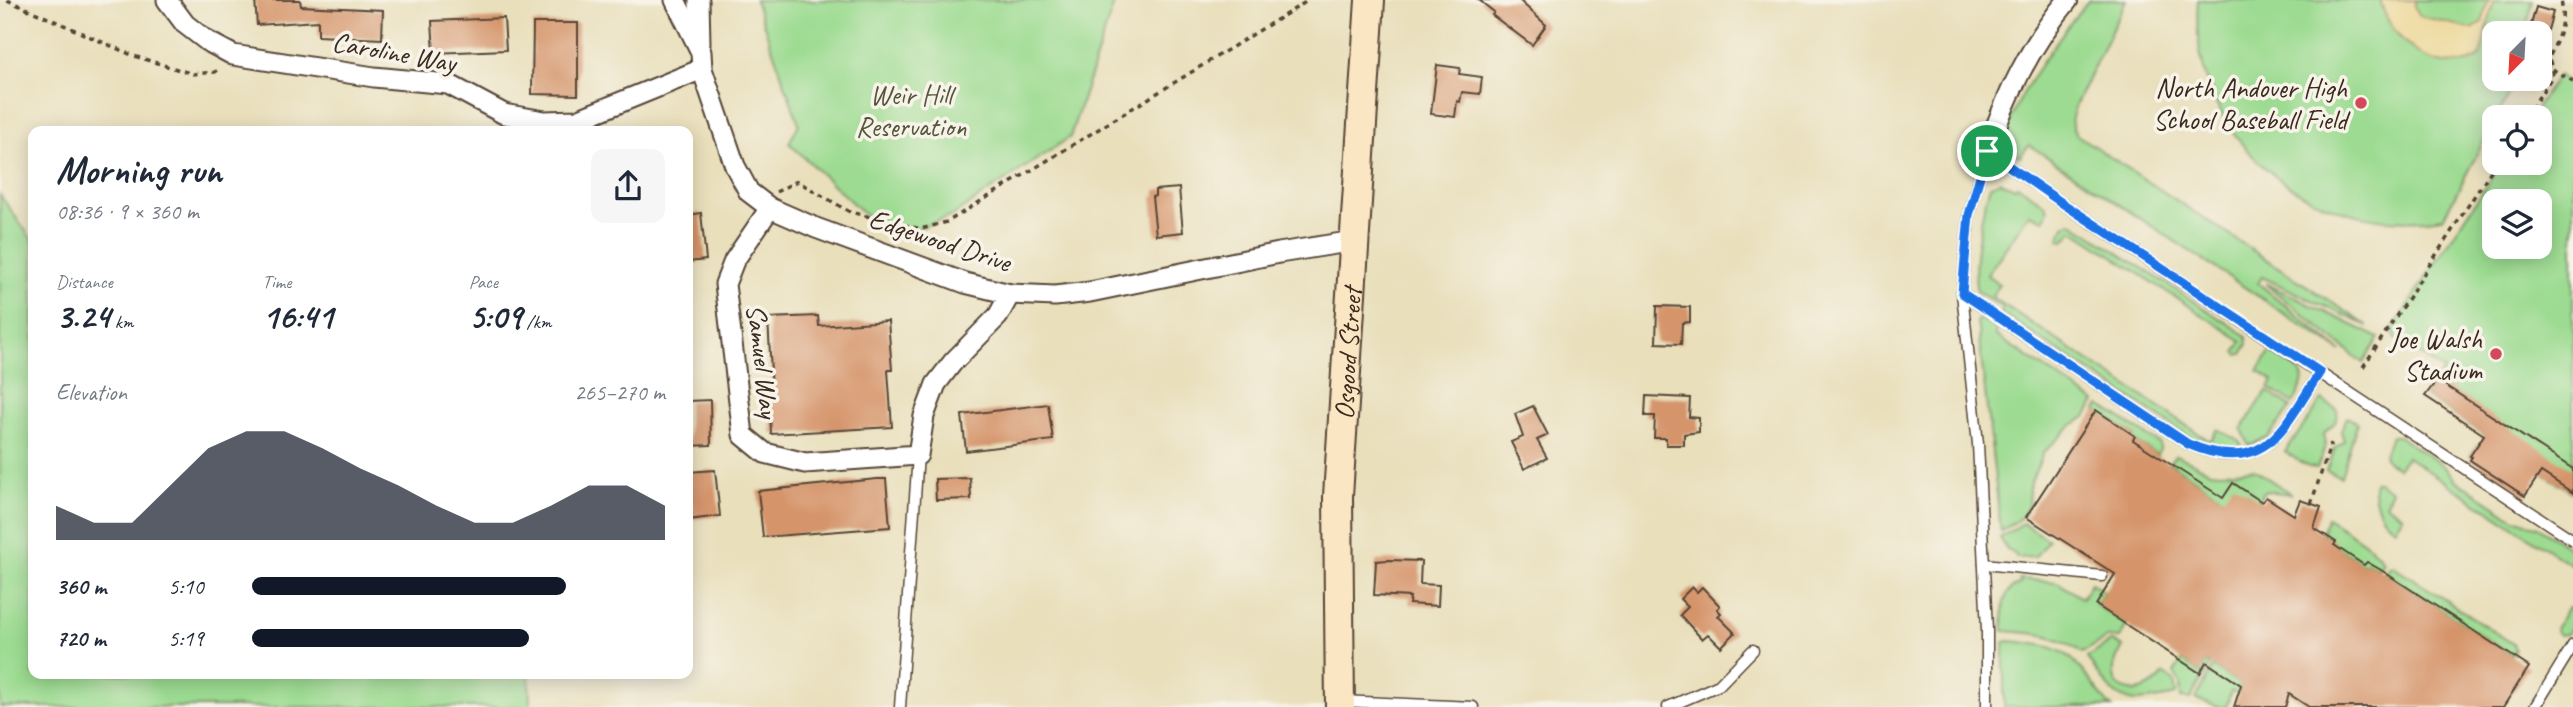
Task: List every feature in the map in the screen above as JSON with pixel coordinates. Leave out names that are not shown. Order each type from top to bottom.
[{"type":"street","name":"Caroline Way","points":[[167,0],[185,24],[207,41],[233,55],[374,77],[448,84],[504,114],[545,121],[577,120],[702,61]]},
{"type":"street","name":"Edgewood Drive","points":[[675,0],[702,61],[735,166],[749,192],[767,206],[816,228],[965,283],[1010,294],[1055,296],[1090,292],[1279,253],[1354,241]]},
{"type":"street","name":"Edgewood Drive","points":[[699,0],[702,61]]},
{"type":"street","name":"Osgood Street","points":[[1339,704],[1338,496],[1370,0]]},
{"type":"street","points":[[1987,151],[2009,92],[2024,64],[2052,19],[2068,0]]},
{"type":"street","name":"Samuel Way","points":[[767,206],[734,261],[725,284],[743,435],[765,453],[805,463],[918,455]]},
{"type":"street","points":[[918,455],[924,416],[936,384],[953,362],[998,316],[1010,294]]},
{"type":"lane","points":[[1987,707],[1978,444],[1962,293],[1969,215],[1987,151],[2573,540]]},
{"type":"lane","points":[[1962,293],[2188,444],[2212,454],[2235,457],[2266,445],[2279,434],[2320,372]]},
{"type":"lane","points":[[900,707],[918,455]]},
{"type":"lane","points":[[1984,564],[2102,576]]},
{"type":"lane","points":[[2535,707],[2573,645]]},
{"type":"lane","points":[[1668,707],[1719,685],[1753,650]]},
{"type":"lane","points":[[1339,704],[1474,707]]},
{"type":"path","points":[[8,0],[134,57],[193,74],[215,72],[224,67],[233,55]]},
{"type":"path","points":[[767,206],[778,189],[797,181],[850,212],[921,229],[947,222],[1309,0]]},
{"type":"path","points":[[2552,51],[2564,16],[2561,0]]},
{"type":"path","points":[[2552,69],[2573,81]]},
{"type":"path","points":[[2552,69],[2552,77]]},
{"type":"path","points":[[2363,367],[2488,175]]},
{"type":"path","points":[[2311,504],[2331,443]]},
{"type":"green space","name":"Weir Hill Reservation","points":[[755,0],[1115,0],[1070,137],[952,216],[902,234],[865,215],[789,143],[799,124]]},
{"type":"green space","points":[[2089,0],[2126,0],[2076,104],[2072,120],[2074,131],[2368,326],[2262,277],[2258,283],[2341,351],[2029,145],[2020,157],[2008,146],[2007,133],[2023,93],[2052,48]]},
{"type":"green space","name":"North Andover High School Baseball Field","points":[[2198,0],[2533,0],[2528,21],[2482,21],[2482,91],[2510,91],[2503,105],[2482,105],[2482,145],[2443,218],[2394,220],[2347,212],[2304,195],[2266,169],[2236,136],[2213,96],[2200,50]]},
{"type":"green space","name":"Joe Walsh Stadium","points":[[2558,75],[2573,85],[2573,493],[2536,469],[2470,456],[2477,445],[2486,450],[2492,440],[2425,396],[2443,370],[2395,338],[2393,328],[2482,192],[2482,259],[2552,259],[2552,189],[2484,189],[2493,175],[2552,175],[2552,105],[2538,105],[2547,91],[2552,91],[2552,84]]},
{"type":"green space","points":[[1999,181],[2015,188],[2017,185],[2045,204],[2048,210],[2043,220],[2029,214],[1987,275],[1999,284],[1992,297],[2210,441],[2218,429],[2239,441],[2243,448],[2221,450],[2196,441],[2001,313],[2003,308],[1977,291],[1975,268],[1981,223],[1990,186]]},
{"type":"green space","points":[[0,195],[28,234],[28,679],[529,679],[530,707],[0,707]]},
{"type":"green space","points":[[2071,222],[2247,336],[2248,344],[2242,354],[2235,352],[2242,341],[2073,230],[2064,241],[2059,239],[2064,226]]},
{"type":"green space","points":[[2267,284],[2379,338],[2363,363]]},
{"type":"green space","points":[[1981,319],[1997,329],[1995,335],[2095,402],[2086,417],[2072,425],[2043,453],[2029,487],[2028,506],[2021,518],[2001,531],[1977,321]]},
{"type":"green space","points":[[2270,353],[2274,353],[2301,373],[2302,385],[2293,403],[2269,388],[2273,381],[2258,371]]},
{"type":"green space","points":[[2267,391],[2291,407],[2269,436],[2249,446],[2242,429]]},
{"type":"green space","points":[[2322,400],[2337,410],[2337,418],[2324,434],[2326,445],[2317,468],[2309,467],[2285,452]]},
{"type":"green space","points":[[2099,406],[2160,444],[2157,455],[2133,440],[2135,436],[2096,410]]},
{"type":"green space","points":[[2347,417],[2357,423],[2341,477],[2327,471],[2335,448],[2344,441],[2341,431]]},
{"type":"green space","points":[[2391,436],[2398,436],[2444,466],[2456,480],[2515,519],[2538,527],[2573,550],[2573,566],[2407,457],[2398,468],[2387,462],[2384,455]]},
{"type":"green space","points":[[2176,455],[2210,471],[2254,469],[2291,494],[2267,491],[2263,492],[2259,500],[2223,498],[2169,462]]},
{"type":"green space","points":[[2374,482],[2392,491],[2385,504],[2403,516],[2395,528],[2378,508]]},
{"type":"green space","points":[[2327,518],[2373,550],[2383,562],[2378,568],[2367,562],[2364,565],[2334,545],[2322,533]]},
{"type":"green space","points":[[2023,523],[2048,540],[2035,557],[2016,558],[2000,538]]},
{"type":"green space","points":[[2392,565],[2513,644],[2515,650],[2511,655],[2384,572]]},
{"type":"green space","points":[[2019,579],[2057,582],[2082,598],[2091,583],[2104,592],[2096,605],[2127,625],[2120,638],[2107,638],[2082,653],[2055,638],[2004,631],[2004,603],[2009,591],[2021,583]]},
{"type":"green space","points":[[2569,608],[2573,609],[2573,624],[2566,634],[2559,635],[2555,629]]},
{"type":"green space","points":[[2112,641],[2123,647],[2114,674],[2123,689],[2142,690],[2164,674],[2174,681],[2176,695],[2143,701],[2122,698],[2114,693],[2087,658]]},
{"type":"green space","points":[[2004,642],[2059,650],[2077,664],[2112,707],[2004,707]]},
{"type":"green space","points":[[2182,661],[2200,673],[2206,662],[2210,665],[2190,699],[2181,698],[2180,683],[2174,673]]},
{"type":"green space","points":[[2213,667],[2241,685],[2239,693],[2231,691],[2226,707],[2195,699]]},
{"type":"sand","points":[[2380,0],[2416,0],[2414,6],[2420,16],[2472,29],[2482,23],[2480,57],[2464,63],[2448,64],[2432,60],[2405,42],[2385,15]]},
{"type":"sand","points":[[2488,0],[2494,0],[2489,21],[2483,21]]},
{"type":"building","points":[[255,0],[300,0],[301,6],[383,10],[382,39],[318,36],[318,21],[257,25]]},
{"type":"building","points":[[1479,0],[1519,0],[1546,25],[1532,45],[1492,15],[1494,12]]},
{"type":"building","points":[[2536,7],[2553,12],[2550,21],[2532,21]]},
{"type":"building","points":[[504,18],[506,50],[434,53],[432,21]]},
{"type":"building","points":[[533,23],[578,23],[578,95],[532,94]]},
{"type":"building","points":[[1437,65],[1460,68],[1459,74],[1482,77],[1480,94],[1462,92],[1460,102],[1457,101],[1455,117],[1431,114]]},
{"type":"building","points":[[1179,188],[1183,232],[1156,235],[1152,197],[1155,196],[1155,190]]},
{"type":"building","points":[[701,213],[706,260],[693,261],[693,214]]},
{"type":"building","points":[[1657,306],[1690,307],[1690,322],[1682,323],[1681,344],[1656,343]]},
{"type":"building","points":[[818,316],[819,326],[888,321],[892,370],[888,370],[892,427],[771,434],[769,391],[772,391],[768,318]]},
{"type":"building","points":[[2437,380],[2573,469],[2573,493],[2541,472],[2525,496],[2470,460],[2484,435],[2425,396]]},
{"type":"building","points":[[1646,396],[1690,398],[1689,417],[1699,418],[1699,432],[1684,434],[1684,445],[1666,445],[1666,438],[1654,438],[1655,416],[1645,416]]},
{"type":"building","points":[[710,400],[711,445],[693,446],[693,401]]},
{"type":"building","points":[[1048,404],[1053,440],[966,451],[962,415]]},
{"type":"building","points":[[1533,406],[1548,435],[1537,440],[1547,458],[1524,469],[1511,442],[1523,437],[1515,414]]},
{"type":"building","points":[[2096,410],[2135,436],[2133,440],[2223,498],[2233,483],[2262,502],[2266,497],[2294,515],[2300,500],[2321,507],[2314,528],[2336,542],[2334,545],[2364,565],[2367,562],[2381,570],[2529,667],[2503,707],[2309,707],[2289,694],[2285,707],[2234,707],[2241,685],[2206,662],[2200,673],[2096,605],[2115,574],[2026,517]]},
{"type":"building","points":[[715,470],[720,516],[693,519],[693,472]]},
{"type":"building","points":[[970,478],[971,499],[936,500],[935,479]]},
{"type":"building","points":[[886,479],[890,527],[763,537],[758,491]]},
{"type":"building","points":[[1376,561],[1421,561],[1420,584],[1439,585],[1438,606],[1409,604],[1410,597],[1374,595]]},
{"type":"building","points":[[1692,587],[1697,592],[1702,587],[1720,606],[1717,609],[1721,613],[1718,616],[1735,633],[1721,647],[1708,634],[1702,639],[1680,615],[1688,607],[1680,599]]},
{"type":"place","name":"North Andover High School Baseball Field","points":[[2361,103]]},
{"type":"place","name":"Joe Walsh Stadium","points":[[2496,354]]},
{"type":"route","points":[[1987,151],[2320,372],[2279,434],[2266,445],[2235,457],[2212,454],[2188,444],[1962,293],[1969,215],[1987,151]]}]
